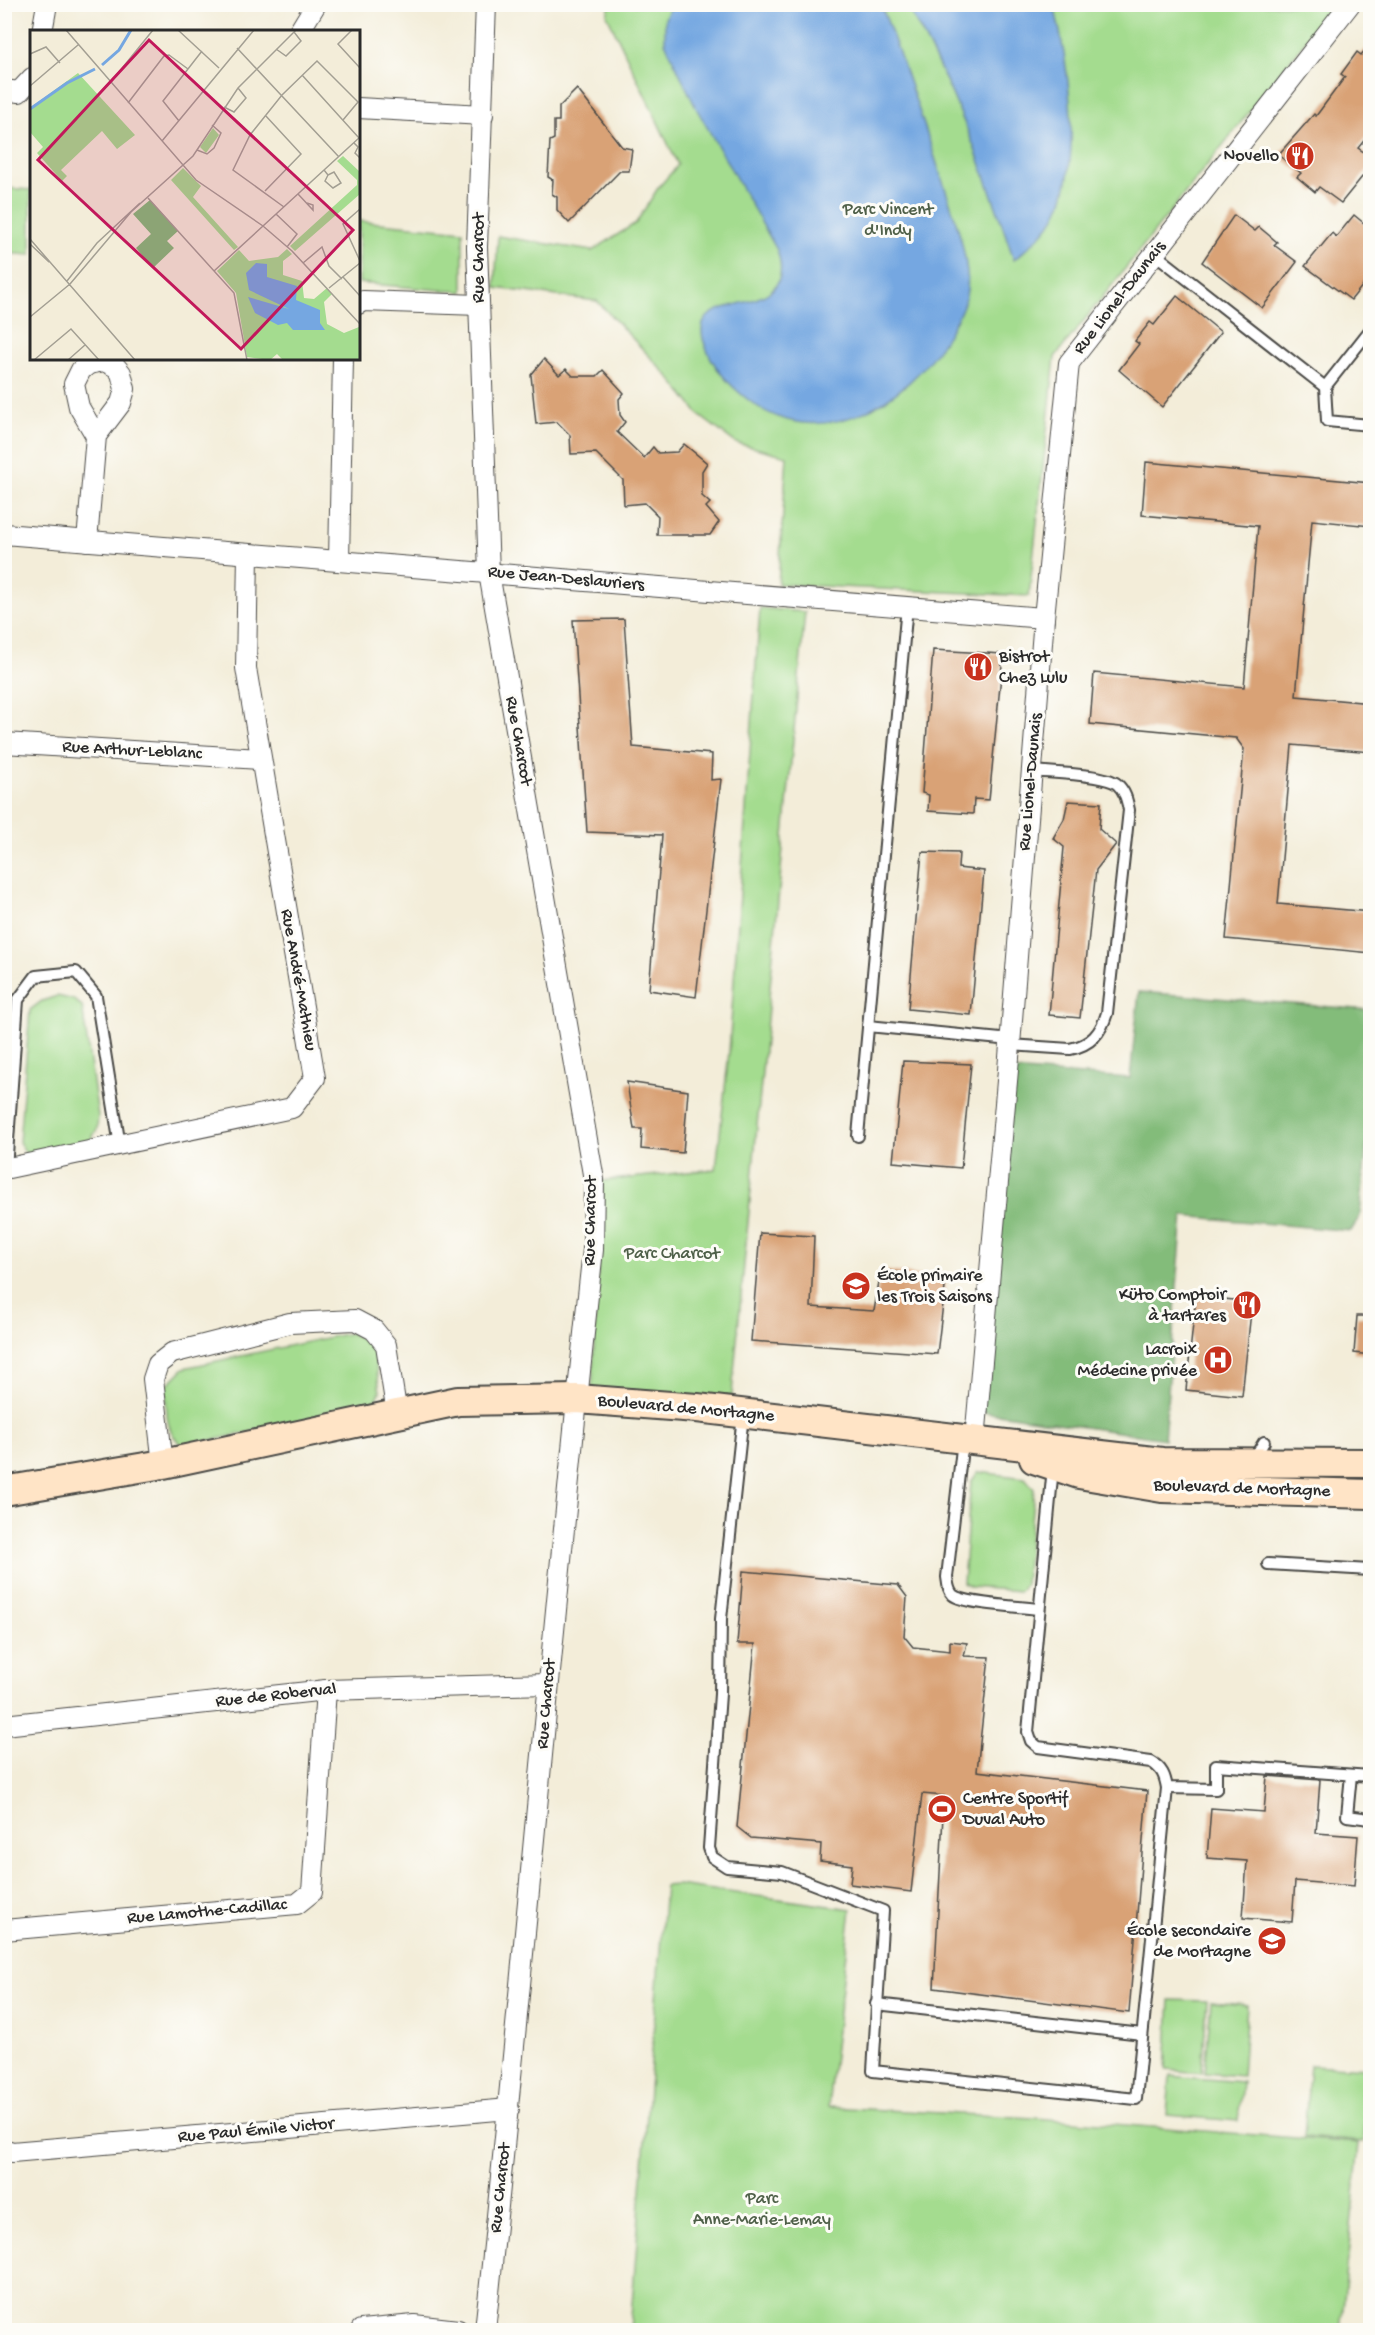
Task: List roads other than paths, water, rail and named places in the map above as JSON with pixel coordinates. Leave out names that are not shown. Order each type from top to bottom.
[{"type":"street","points":[[42,30],[47,4]]},
{"type":"street","points":[[300,30],[316,4]]},
{"type":"street","name":"Rue Charcot","points":[[485,2331],[509,2109],[593,1250],[594,1180],[489,573],[477,247],[486,4]]},
{"type":"street","name":"Rue Lionel-Daunais","points":[[969,1440],[1010,1043],[1044,618],[1069,363],[1350,4]]},
{"type":"street","points":[[4,90],[19,92],[30,80]]},
{"type":"street","points":[[360,108],[483,115]]},
{"type":"street","points":[[360,303],[479,305]]},
{"type":"street","points":[[339,561],[343,360]]},
{"type":"street","points":[[87,541],[96,436]]},
{"type":"street","name":"Rue Jean-Deslauriers","points":[[4,534],[1044,618]]},
{"type":"street","name":"Rue André-Mathieu","points":[[5,1169],[292,1108],[315,1078],[246,668],[248,554]]},
{"type":"street","name":"Rue Arthur-Leblanc","points":[[4,743],[260,759]]},
{"type":"street","points":[[163,1464],[153,1379],[158,1364],[172,1353],[290,1323],[355,1320],[374,1330],[386,1345],[397,1414]]},
{"type":"street","name":"Boulevard de Mortagne","points":[[4,1491],[163,1464],[459,1401],[577,1399],[697,1408],[1162,1462],[1258,1452],[1371,1463]]},
{"type":"street","name":"Boulevard de Mortagne","points":[[969,1440],[1053,1464],[1079,1474],[1162,1488],[1371,1494]]},
{"type":"street","name":"Rue de Roberval","points":[[4,1725],[326,1690],[549,1684]]},
{"type":"street","name":"Rue Lamothe-Cadillac","points":[[4,1930],[297,1904],[312,1892],[326,1690]]},
{"type":"street","name":"Rue Paul Émile Victor","points":[[4,2149],[12,2152],[509,2109]]},
{"type":"street","points":[[361,2331],[414,2325],[458,2331]]},
{"type":"lane","points":[[1155,254],[1325,387]]},
{"type":"lane","points":[[1371,330],[1325,387],[1327,421],[1371,425]]},
{"type":"lane","points":[[858,1136],[907,606]]},
{"type":"lane","points":[[868,1026],[1070,1049],[1090,1042],[1104,1024],[1129,810],[1127,798],[1115,783],[1096,777],[1032,771]]},
{"type":"lane","points":[[5,1169],[18,1000],[36,976],[76,972],[96,996],[120,1146]]},
{"type":"lane","points":[[743,1414],[721,1619],[720,1695],[709,1848],[712,1857],[727,1868],[782,1872],[883,1911],[873,2071],[1136,2099],[1167,1788],[1164,1774],[1159,1766],[1151,1762],[1051,1750],[1038,1747],[1031,1741],[1028,1732],[1053,1464]]},
{"type":"lane","points":[[969,1440],[946,1577],[948,1587],[959,1599],[1040,1609]]},
{"type":"lane","points":[[1268,1563],[1371,1570]]},
{"type":"lane","points":[[1167,1788],[1215,1789],[1216,1765],[1371,1776]]},
{"type":"lane","points":[[1351,1775],[1347,1816],[1371,1819]]},
{"type":"lane","points":[[876,2004],[1142,2034]]},
{"type":"water","points":[[671,5],[881,5],[955,217],[966,264],[967,290],[956,320],[930,361],[909,383],[885,401],[858,415],[830,422],[802,423],[773,415],[733,387],[708,353],[702,326],[710,315],[724,308],[759,298],[773,289],[780,274],[777,250],[695,106],[665,42],[665,19]]},
{"type":"water","points":[[906,5],[1054,5],[1068,78],[1070,105],[1070,157],[1067,181],[1061,204],[1052,221],[1041,235],[1014,260],[992,194],[954,98]]},
{"type":"place","name":"Novello","points":[[1300,156]]},
{"type":"place","name":"Bistrot Chez Lulu","points":[[978,667]]},
{"type":"place","name":"École primaire les Trois Saisons","points":[[856,1286]]},
{"type":"place","name":"Küto Comptoir à tartares","points":[[1247,1305]]},
{"type":"place","name":"Lacroix Médecine privée","points":[[1218,1360]]},
{"type":"place","name":"Centre Sportif Duval Auto","points":[[942,1809]]},
{"type":"place","name":"École secondaire de Mortagne","points":[[1272,1941]]},
{"type":"park label","name":"Parc Vincent d'Indy","points":[[888,220]]},
{"type":"park label","name":"Parc Charcot","points":[[672,1254]]},
{"type":"park label","name":"Parc Anne-Marie-Lemay","points":[[762,2209]]}]
